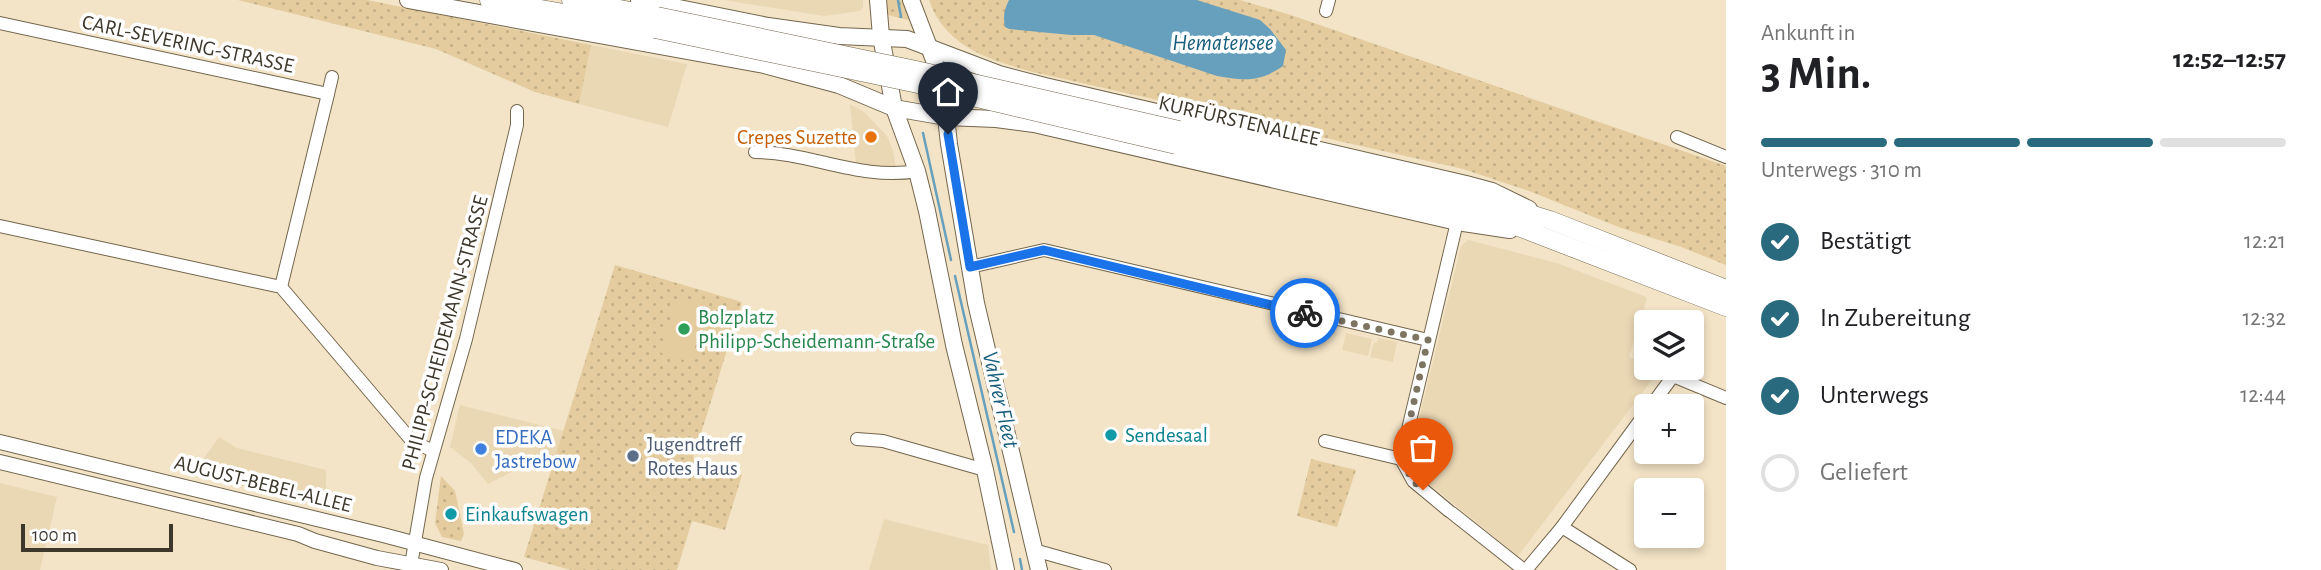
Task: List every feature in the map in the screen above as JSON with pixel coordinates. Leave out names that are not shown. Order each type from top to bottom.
[{"type":"main road","name":"KURFÜRSTENALLEE","points":[[408,0],[764,65],[839,85],[894,108],[946,117],[1034,124],[1457,222],[1544,227]]},
{"type":"main road","points":[[489,0],[656,23]]},
{"type":"main road","points":[[571,0],[656,23]]},
{"type":"main road","name":"KURFÜRSTENALLEE","points":[[639,0],[768,26],[839,36],[907,39],[999,74],[1045,86],[1492,191],[1544,227],[1726,307]]},
{"type":"main road","points":[[878,0],[881,36],[894,108],[954,270],[976,303],[1039,570]]},
{"type":"main road","points":[[911,0],[942,81],[954,270],[954,345],[1006,570]]},
{"type":"main road","name":"KURFÜRSTENALLEE","points":[[656,23],[917,77],[1178,138],[1463,196],[1544,227],[1726,289]]},
{"type":"main road","points":[[1002,548],[1034,550]]},
{"type":"street","name":"CARL-SEVERING-STRASSE","points":[[0,23],[327,94]]},
{"type":"street","points":[[281,287],[332,77]]},
{"type":"street","name":"PHILIPP-SCHEIDEMANN-STRASSE","points":[[411,565],[426,478],[466,340],[517,125],[517,111]]},
{"type":"street","points":[[1677,137],[1726,157]]},
{"type":"street","points":[[755,152],[776,152],[871,173],[901,174],[917,171]]},
{"type":"street","points":[[1457,222],[1401,459],[1413,481],[1525,570],[1562,527],[1634,429]]},
{"type":"street","points":[[0,226],[281,287],[412,441],[433,451]]},
{"type":"street","points":[[954,270],[1044,250],[1428,340]]},
{"type":"street","points":[[1660,394],[1673,376],[1726,398]]},
{"type":"street","points":[[857,439],[883,441],[985,470]]},
{"type":"street","points":[[1325,441],[1401,459]]},
{"type":"street","name":"AUGUST-BEBEL-ALLEE","points":[[0,442],[515,570]]},
{"type":"street","name":"AUGUST-BEBEL-ALLEE","points":[[0,462],[277,529],[366,555],[441,570]]},
{"type":"street","points":[[1562,527],[1630,570]]},
{"type":"street","points":[[1034,550],[1105,570]]},
{"type":"shaded area","points":[[238,0],[367,0],[591,45],[579,104],[535,92],[436,49]]},
{"type":"shaded area","points":[[724,0],[863,0],[863,7],[860,11],[824,16]]},
{"type":"shaded area","points":[[885,0],[905,0],[912,21],[888,15]]},
{"type":"shaded area","points":[[929,0],[1240,0],[1291,15],[1726,166],[1726,265],[1463,169],[1033,72],[1001,62],[958,40],[936,16]]},
{"type":"shaded area","points":[[591,45],[687,64],[668,127],[579,104]]},
{"type":"shaded area","points":[[850,104],[864,112],[887,136],[896,170],[856,165]]},
{"type":"shaded area","points":[[1468,240],[1557,263],[1647,298],[1643,310],[1634,310],[1634,341],[1629,357],[1634,359],[1634,380],[1652,380],[1641,394],[1634,394],[1634,403],[1518,556],[1418,475],[1414,466],[1416,431],[1461,246]]},
{"type":"shaded area","points":[[615,265],[742,302],[693,459],[742,475],[725,530],[692,521],[677,570],[571,570],[524,557]]},
{"type":"shaded area","name":"Bolzplatz Philipp-Scheidemann-Straße","points":[[678,296],[708,305],[690,362],[661,353]]},
{"type":"shaded area","points":[[1346,333],[1372,339],[1368,356],[1342,350]]},
{"type":"shaded area","points":[[1378,338],[1397,342],[1393,362],[1370,357],[1374,342],[1377,343]]},
{"type":"shaded area","points":[[460,405],[564,431],[556,457],[523,466],[488,484],[471,463],[450,447]]},
{"type":"shaded area","points":[[219,437],[237,448],[326,470],[326,508],[198,474],[202,461]]},
{"type":"shaded area","points":[[1311,459],[1356,470],[1337,527],[1297,516]]},
{"type":"shaded area","points":[[441,476],[455,491],[464,534],[461,541],[442,537],[435,523]]},
{"type":"shaded area","points":[[0,483],[57,497],[40,570],[0,570]]},
{"type":"shaded area","points":[[884,519],[988,545],[991,570],[869,570]]},
{"type":"water","name":"Hematensee","points":[[1009,0],[1197,0],[1260,20],[1286,50],[1283,66],[1259,78],[1227,78],[1094,35],[1009,29],[1005,27],[1004,16]]},
{"type":"waterway","name":"Vahrer Fleet","points":[[898,0],[901,17]]},
{"type":"waterway","name":"Vahrer Fleet","points":[[923,133],[951,260]]},
{"type":"waterway","name":"Vahrer Fleet","points":[[955,276],[1014,532]]},
{"type":"waterway","name":"Vahrer Fleet","points":[[1020,559],[1022,570]]},
{"type":"way so far","points":[[1305,313],[1428,340],[1401,459],[1413,481],[1423,490]]},
{"type":"place","name":"Crepes Suzette","points":[[871,137]]},
{"type":"place","name":"Bolzplatz Philipp-Scheidemann-Straße","points":[[684,329]]},
{"type":"place","name":"Sendesaal","points":[[1111,435]]},
{"type":"place","name":"EDEKA Jastrebow","points":[[481,449]]},
{"type":"place","name":"Jugendtreff Rotes Haus","points":[[633,456]]},
{"type":"place","name":"Einkaufswagen","points":[[451,514]]},
{"type":"route","points":[[948,134],[970,267],[1044,250],[1305,313]]}]
